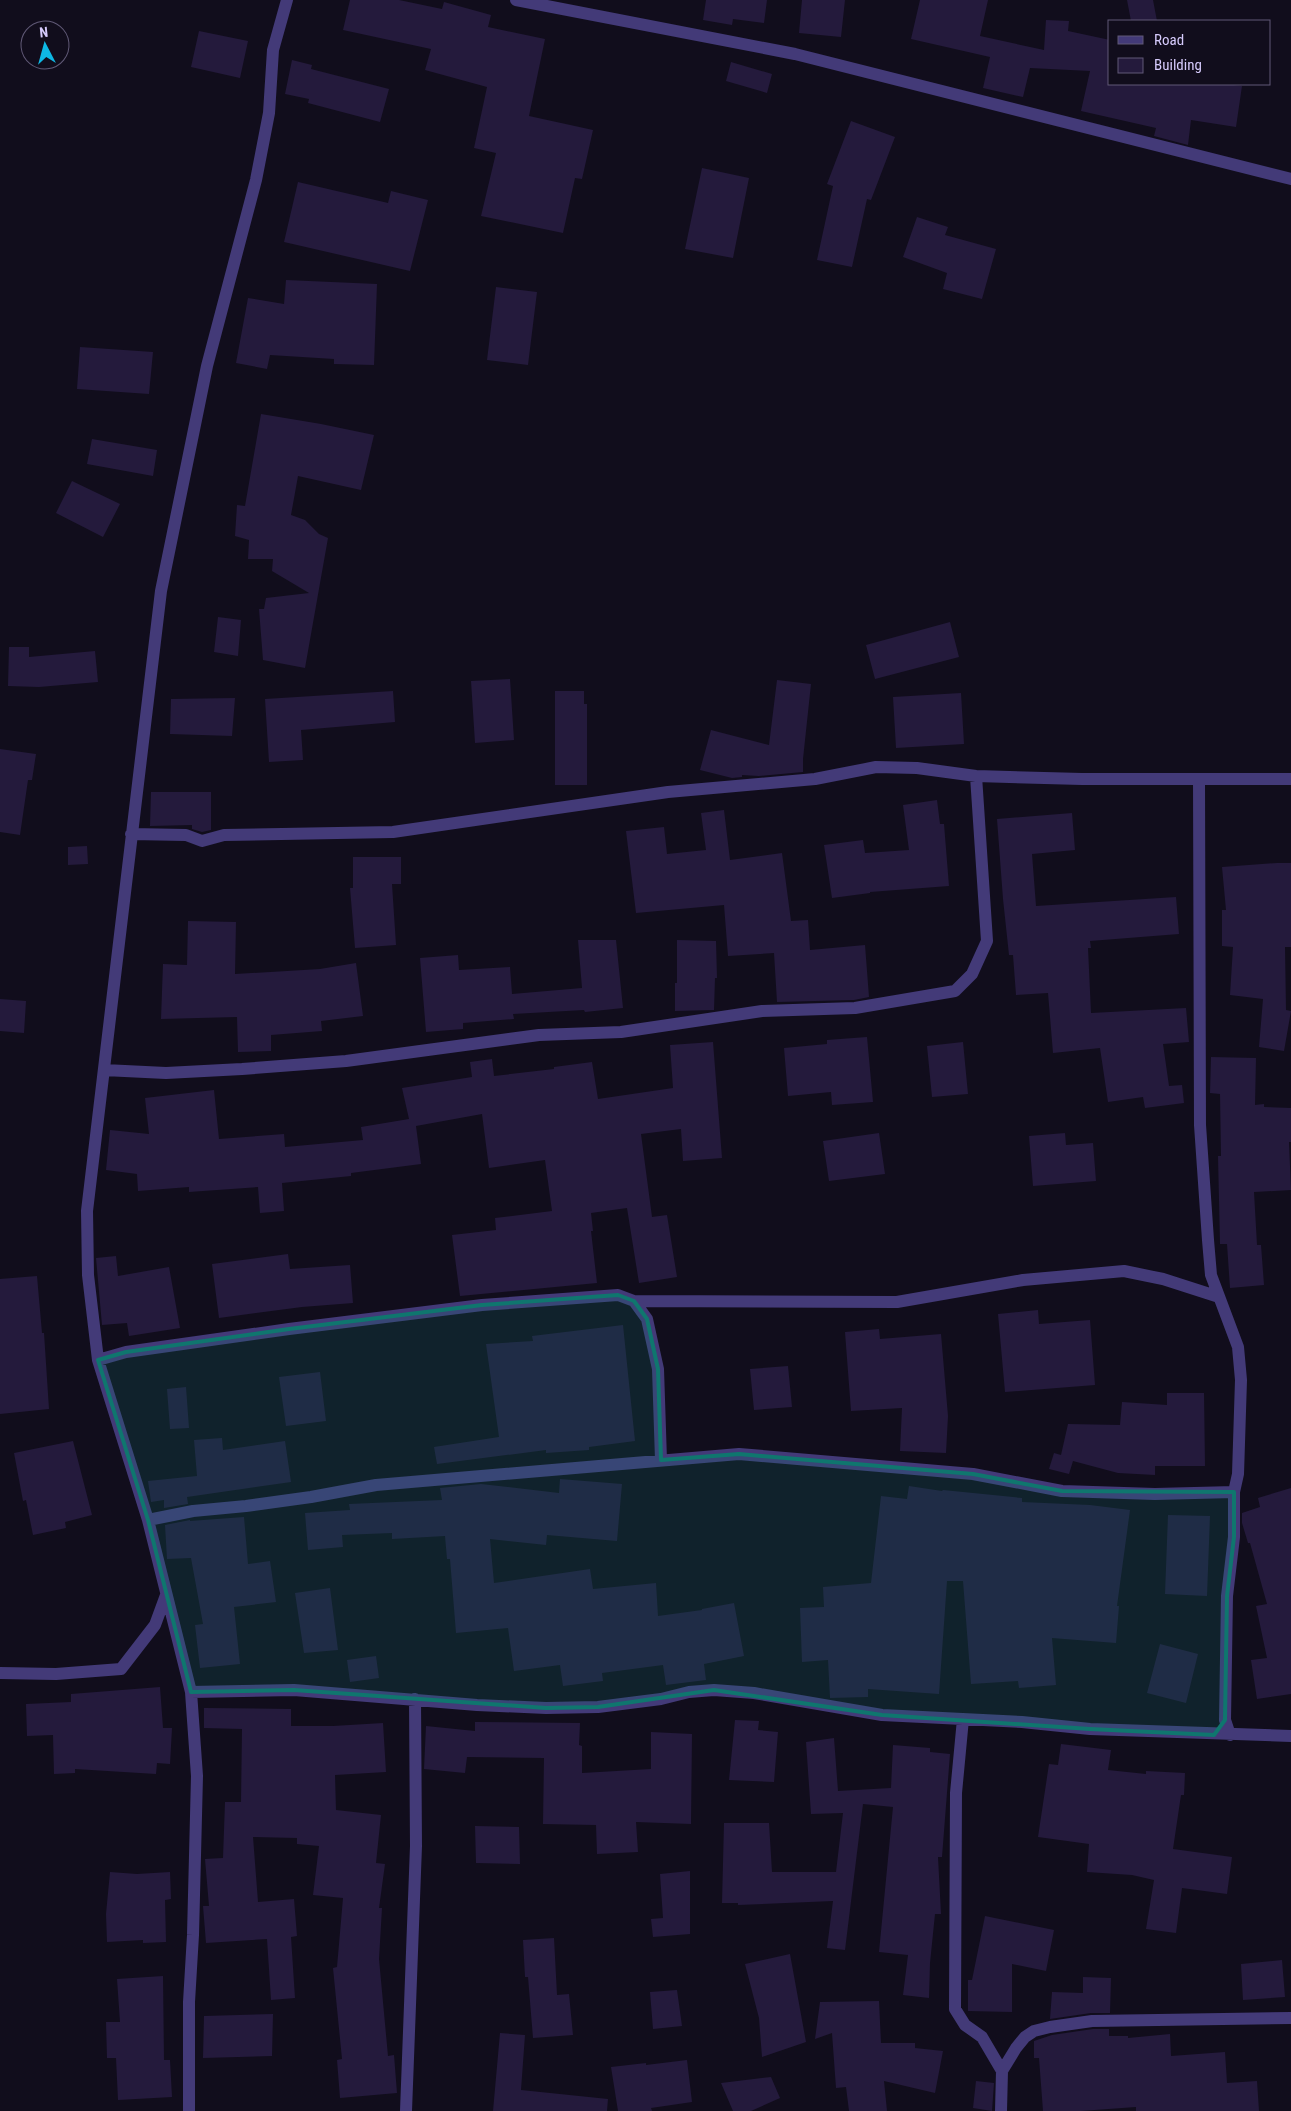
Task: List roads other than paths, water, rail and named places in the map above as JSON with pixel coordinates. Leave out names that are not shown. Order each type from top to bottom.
[{"type":"street","points":[[189,2111],[190,2002],[194,1935],[197,1776],[191,1692],[148,1520],[98,1360],[88,1275],[87,1211],[161,591],[207,366],[256,180],[268,114],[273,50],[286,0]]},
{"type":"street","points":[[516,0],[795,54],[1291,179]]},
{"type":"street","points":[[132,834],[186,835],[202,841],[224,835],[394,832],[668,792],[815,779],[876,767],[917,768],[976,776],[1199,781],[1291,779]]},
{"type":"street","points":[[104,1070],[166,1072],[242,1069],[337,1061],[539,1035],[621,1032],[762,1011],[855,1008],[955,991],[972,974],[987,941],[976,776]]},
{"type":"street","points":[[1199,781],[1200,1126],[1211,1275],[1238,1347],[1241,1380],[1238,1474],[1234,1492],[1234,1538],[1227,1596],[1225,1720],[1230,1735]]},
{"type":"street","points":[[98,1360],[126,1352],[289,1329],[482,1305],[601,1295],[618,1295],[634,1301],[897,1302],[1022,1280],[1124,1271],[1163,1278],[1219,1297]]},
{"type":"street","points":[[634,1301],[647,1319],[658,1369],[661,1460]]},
{"type":"street","points":[[148,1520],[193,1511],[311,1497],[376,1485],[738,1454],[973,1474],[1062,1491],[1155,1494],[1234,1492]]},
{"type":"street","points":[[0,1673],[56,1674],[121,1668],[155,1626],[166,1595]]},
{"type":"street","points":[[191,1692],[294,1690],[507,1706],[598,1707],[661,1699],[688,1692],[714,1690],[754,1693],[882,1715],[963,1719],[1090,1730],[1291,1736]]},
{"type":"street","points":[[406,2111],[416,1846],[415,1699]]},
{"type":"street","points":[[963,1719],[956,1793],[955,2009],[965,2025],[982,2037],[1002,2071],[1001,2111]]},
{"type":"street","points":[[1214,1735],[1225,1720]]},
{"type":"street","points":[[1002,2071],[1025,2037],[1034,2031],[1050,2027],[1092,2021],[1291,2018]]}]
